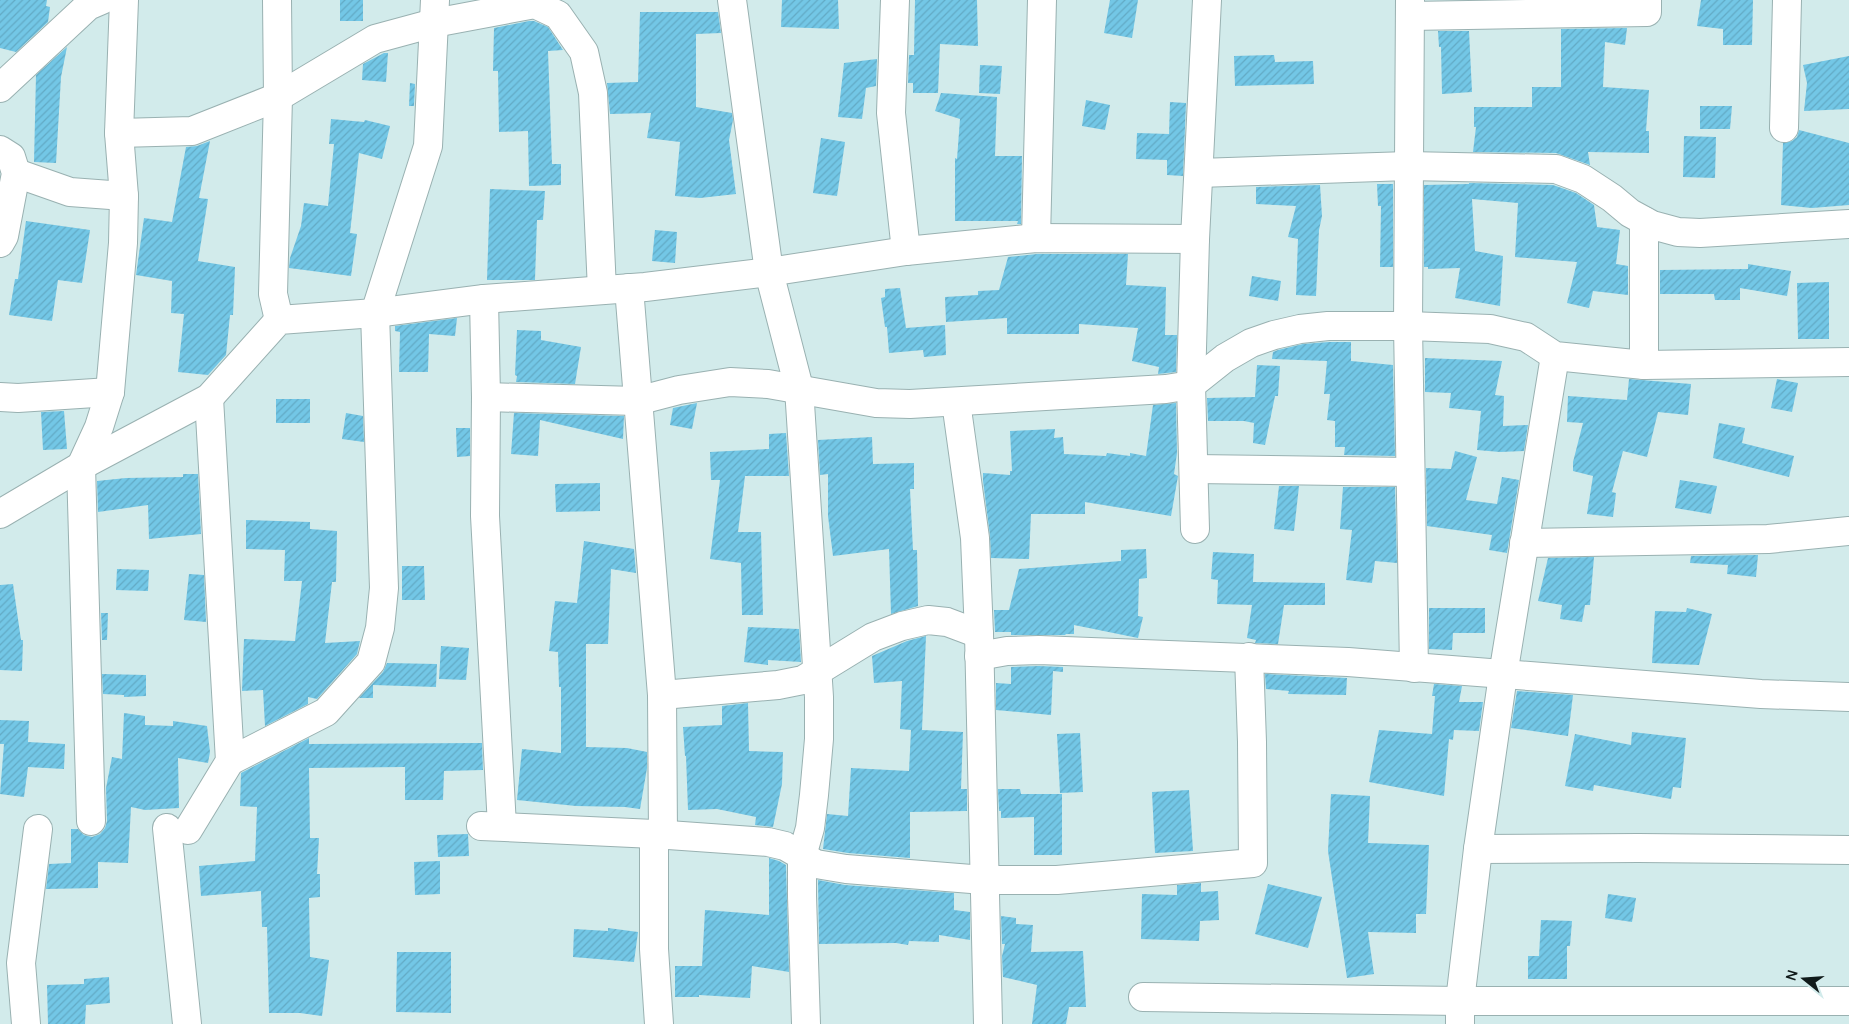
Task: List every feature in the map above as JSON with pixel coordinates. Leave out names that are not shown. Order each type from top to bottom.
[{"type":"street","points":[[0,88],[88,6],[102,0]]},
{"type":"street","points":[[90,821],[81,466],[99,428],[110,392],[124,196],[119,133],[124,0]]},
{"type":"street","points":[[277,0],[278,97],[273,294],[280,320]]},
{"type":"street","points":[[732,0],[769,272],[799,388],[818,672],[819,739],[810,828],[802,856],[806,1024]]},
{"type":"street","points":[[895,0],[891,113],[906,251]]},
{"type":"street","points":[[1036,238],[1042,0]]},
{"type":"street","points":[[1195,529],[1191,385],[1195,239],[1207,0]]},
{"type":"street","points":[[1414,668],[1408,326],[1410,8],[1647,12],[1647,0]]},
{"type":"street","points":[[1784,128],[1787,0]]},
{"type":"street","points":[[119,133],[192,131],[278,97],[375,39],[435,12],[535,4],[558,15],[584,52],[593,93],[602,290]]},
{"type":"street","points":[[188,1024],[177,829],[230,761],[326,712],[371,662],[380,628],[384,588],[375,313],[428,146],[435,12]]},
{"type":"street","points":[[0,150],[11,157],[16,172],[4,236],[0,243]]},
{"type":"street","points":[[1199,173],[1408,166],[1556,168],[1583,179],[1612,198],[1630,213],[1652,225],[1678,232],[1700,233],[1849,224]]},
{"type":"street","points":[[16,172],[70,192],[124,196]]},
{"type":"street","points":[[1644,220],[1644,365]]},
{"type":"street","points":[[0,514],[81,466],[209,398],[280,320],[375,313],[484,299],[629,288],[769,272],[906,251],[1036,238],[1195,239]]},
{"type":"street","points":[[629,288],[662,695],[654,949],[659,1024]]},
{"type":"street","points":[[484,299],[486,397],[485,516],[492,826],[659,834],[768,842],[785,846],[816,864],[846,869],[984,880],[1057,880],[1253,863],[1249,657]]},
{"type":"street","points":[[486,397],[637,401],[680,390],[730,382],[799,388],[876,402],[956,402],[1166,389],[1191,385],[1225,358],[1251,343],[1300,329],[1328,326],[1490,329],[1526,337],[1555,356],[1644,365],[1849,362]]},
{"type":"street","points":[[1460,1013],[1478,849],[1503,675],[1555,356]]},
{"type":"street","points":[[0,397],[18,398],[110,392]]},
{"type":"street","points":[[209,398],[230,761]]},
{"type":"street","points":[[956,402],[975,538],[988,1024]]},
{"type":"street","points":[[1194,469],[1410,472]]},
{"type":"street","points":[[1524,543],[1768,538],[1849,530]]},
{"type":"street","points":[[662,695],[778,685],[803,680],[873,637],[902,626],[928,620],[947,622],[979,645],[1007,651],[1039,650],[1348,662],[1761,694],[1849,697]]},
{"type":"street","points":[[26,1024],[11,962],[38,829]]},
{"type":"street","points":[[1478,849],[1849,850]]},
{"type":"street","points":[[1143,997],[1460,1013],[1849,1001]]},
{"type":"building","points":[[0,0],[47,0],[46,6],[50,7],[48,22],[16,52],[0,48]]},
{"type":"building","points":[[340,0],[363,0],[363,21],[340,21]]},
{"type":"building","points":[[782,0],[838,0],[839,29],[781,27]]},
{"type":"building","points":[[915,0],[977,0],[978,46],[940,44],[938,93],[913,93],[913,83],[908,83],[909,55],[914,55]]},
{"type":"building","points":[[1110,0],[1138,0],[1132,38],[1104,33]]},
{"type":"building","points":[[1701,0],[1753,0],[1752,45],[1723,45],[1723,29],[1697,26]]},
{"type":"building","points":[[640,12],[718,12],[721,33],[696,34],[696,107],[732,113],[733,120],[729,140],[736,194],[700,198],[675,196],[680,142],[647,138],[651,113],[610,114],[607,83],[638,82]]},
{"type":"building","points":[[534,21],[548,27],[563,50],[548,51],[552,164],[561,164],[561,185],[529,186],[528,131],[499,132],[498,71],[493,71],[494,28]]},
{"type":"building","points":[[1627,28],[1625,45],[1605,42],[1603,87],[1649,90],[1646,131],[1649,131],[1649,153],[1588,152],[1590,165],[1556,153],[1473,152],[1476,127],[1474,127],[1474,107],[1532,107],[1532,87],[1561,87],[1561,29]]},
{"type":"building","points":[[1438,31],[1469,31],[1472,92],[1442,94],[1441,47],[1439,47]]},
{"type":"building","points":[[67,47],[61,77],[56,163],[34,162],[36,75]]},
{"type":"building","points":[[384,53],[388,53],[386,82],[362,80],[363,64]]},
{"type":"building","points":[[1274,55],[1275,62],[1313,61],[1314,84],[1235,86],[1234,56]]},
{"type":"building","points":[[1849,56],[1849,109],[1804,111],[1807,83],[1803,65]]},
{"type":"building","points":[[877,59],[876,86],[866,88],[862,119],[838,117],[844,63]]},
{"type":"building","points":[[980,65],[1002,66],[1000,94],[979,93]]},
{"type":"building","points":[[410,83],[415,84],[414,106],[409,106]]},
{"type":"building","points":[[941,93],[997,97],[995,156],[1022,156],[1021,224],[1017,224],[1018,221],[955,221],[955,158],[957,159],[960,119],[935,111]]},
{"type":"building","points":[[1086,100],[1110,105],[1105,130],[1082,126]]},
{"type":"building","points":[[1170,102],[1186,103],[1183,176],[1167,175],[1167,160],[1136,159],[1137,133],[1169,134]]},
{"type":"building","points":[[1700,106],[1732,106],[1730,129],[1700,129]]},
{"type":"building","points":[[331,119],[364,122],[365,120],[390,126],[382,159],[359,153],[350,233],[357,234],[351,276],[289,268],[290,258],[301,226],[304,203],[328,206],[334,144],[329,144]]},
{"type":"building","points":[[1799,130],[1849,143],[1849,205],[1812,208],[1781,205],[1783,143],[1792,141],[1797,137]]},
{"type":"building","points":[[1684,136],[1716,137],[1715,178],[1683,177]]},
{"type":"building","points":[[821,138],[845,142],[837,196],[813,193]]},
{"type":"building","points":[[210,141],[199,198],[208,199],[198,261],[235,267],[233,315],[230,315],[226,355],[208,375],[178,372],[184,314],[171,313],[172,281],[136,275],[144,218],[172,222],[186,147],[197,146]]},
{"type":"building","points":[[1469,183],[1553,185],[1576,193],[1594,205],[1597,227],[1620,230],[1616,264],[1628,266],[1628,295],[1593,291],[1589,308],[1567,303],[1577,262],[1515,257],[1518,203],[1472,199],[1475,251],[1503,256],[1500,306],[1455,298],[1460,268],[1428,269],[1428,267],[1424,267],[1424,185]]},
{"type":"building","points":[[1377,184],[1393,184],[1393,267],[1380,267],[1381,206],[1378,206]]},
{"type":"building","points":[[1320,185],[1322,216],[1319,230],[1316,296],[1296,295],[1298,239],[1288,237],[1296,206],[1256,204],[1256,187]]},
{"type":"building","points":[[490,189],[545,191],[543,220],[537,220],[535,280],[487,280]]},
{"type":"building","points":[[26,221],[90,230],[82,283],[58,280],[52,321],[9,315],[15,279],[18,279]]},
{"type":"building","points":[[655,230],[677,232],[675,263],[652,261]]},
{"type":"building","points":[[1037,254],[1128,254],[1126,285],[1166,287],[1165,335],[1177,335],[1176,372],[1158,374],[1159,367],[1132,361],[1138,328],[1079,324],[1079,334],[1007,334],[1007,318],[946,322],[945,297],[978,295],[978,291],[999,290],[1008,257]]},
{"type":"building","points":[[1748,264],[1791,271],[1787,296],[1740,288],[1740,300],[1715,300],[1714,294],[1660,294],[1660,270],[1748,269]]},
{"type":"building","points":[[1252,276],[1281,281],[1278,301],[1249,296]]},
{"type":"building","points":[[1829,282],[1829,339],[1798,339],[1797,283]]},
{"type":"building","points":[[900,288],[906,328],[945,325],[946,355],[924,357],[923,350],[889,353],[887,327],[885,327],[881,298],[885,297],[885,289]]},
{"type":"building","points":[[457,318],[455,336],[429,334],[428,372],[399,372],[400,332],[395,331],[395,326]]},
{"type":"building","points":[[517,330],[541,331],[541,340],[581,347],[575,384],[516,382]]},
{"type":"building","points":[[1351,342],[1351,361],[1393,365],[1395,456],[1344,455],[1345,447],[1335,447],[1335,421],[1327,420],[1330,394],[1324,394],[1327,361],[1272,359],[1273,352],[1278,350],[1303,344]]},
{"type":"building","points":[[1425,358],[1502,361],[1495,395],[1504,396],[1503,426],[1528,425],[1524,451],[1500,452],[1477,450],[1481,411],[1449,408],[1451,393],[1425,392]]},
{"type":"building","points":[[1257,365],[1280,366],[1278,396],[1275,396],[1265,445],[1253,443],[1254,423],[1244,421],[1208,421],[1207,398],[1255,397]]},
{"type":"building","points":[[1629,379],[1691,384],[1688,415],[1658,412],[1647,457],[1623,451],[1612,492],[1616,493],[1613,517],[1587,514],[1593,476],[1573,471],[1573,462],[1583,423],[1567,422],[1568,396],[1627,400]]},
{"type":"building","points":[[1777,379],[1798,383],[1792,412],[1771,408]]},
{"type":"building","points":[[276,399],[310,399],[310,423],[276,423]]},
{"type":"building","points":[[697,403],[692,429],[670,425],[673,408]]},
{"type":"building","points":[[1176,403],[1177,453],[1174,474],[1178,476],[1171,516],[1085,502],[1085,514],[1031,514],[1029,559],[991,558],[983,473],[1010,475],[1010,471],[1012,471],[1010,431],[1055,429],[1054,438],[1063,437],[1064,454],[1106,456],[1107,453],[1130,456],[1130,453],[1146,456],[1153,405]]},
{"type":"building","points":[[64,411],[67,449],[43,450],[41,412]]},
{"type":"building","points":[[346,413],[363,416],[364,442],[342,439]]},
{"type":"building","points":[[514,413],[624,416],[623,439],[540,420],[538,456],[511,454]]},
{"type":"building","points":[[1719,423],[1745,428],[1742,443],[1794,456],[1789,477],[1713,458]]},
{"type":"building","points":[[456,428],[470,428],[470,456],[457,457]]},
{"type":"building","points":[[786,433],[789,476],[745,476],[738,532],[761,532],[763,615],[742,615],[741,563],[710,559],[720,480],[711,480],[710,452],[769,449],[769,434]]},
{"type":"building","points":[[872,437],[873,464],[914,463],[914,489],[910,489],[913,550],[917,550],[918,606],[891,614],[889,549],[833,556],[828,516],[828,474],[820,475],[818,440]]},
{"type":"building","points":[[1455,451],[1477,457],[1466,500],[1497,504],[1502,477],[1519,480],[1507,553],[1489,550],[1492,535],[1427,526],[1426,468],[1451,469]]},
{"type":"building","points":[[183,474],[198,474],[201,534],[149,539],[148,505],[98,512],[97,481],[126,478],[183,477]]},
{"type":"building","points":[[1680,480],[1717,486],[1711,514],[1675,508]]},
{"type":"building","points":[[600,483],[600,511],[556,512],[555,484]]},
{"type":"building","points":[[1279,486],[1299,486],[1294,531],[1274,529]]},
{"type":"building","points":[[1343,487],[1395,487],[1397,563],[1375,561],[1372,583],[1346,580],[1352,530],[1340,529]]},
{"type":"building","points":[[246,520],[310,522],[310,529],[337,531],[336,582],[332,582],[325,643],[360,641],[357,654],[317,699],[308,697],[308,704],[265,726],[263,690],[242,691],[244,639],[295,641],[302,581],[284,581],[285,550],[246,549]]},
{"type":"building","points":[[584,541],[634,549],[636,573],[611,569],[608,644],[586,644],[586,747],[627,748],[647,752],[647,768],[640,809],[576,806],[517,800],[522,749],[561,753],[561,687],[559,687],[558,652],[549,651],[555,601],[577,603]]},
{"type":"building","points":[[1146,549],[1147,578],[1139,579],[1138,616],[1143,617],[1138,638],[1074,625],[1074,634],[1065,635],[1011,635],[1011,632],[995,632],[994,610],[1009,610],[1019,569],[1121,561],[1121,550]]},
{"type":"building","points":[[1213,552],[1254,554],[1253,582],[1325,583],[1325,605],[1284,605],[1278,644],[1255,643],[1256,640],[1247,638],[1252,605],[1217,604],[1218,580],[1211,579]]},
{"type":"building","points":[[1758,555],[1756,577],[1727,574],[1728,565],[1690,563],[1691,556]]},
{"type":"building","points":[[1594,557],[1590,605],[1585,605],[1582,622],[1560,619],[1562,605],[1538,601],[1548,558]]},
{"type":"building","points":[[402,566],[424,566],[425,600],[402,600]]},
{"type":"building","points":[[117,569],[149,570],[148,591],[116,590]]},
{"type":"building","points":[[189,574],[204,575],[206,622],[184,620]]},
{"type":"building","points":[[13,584],[21,640],[23,640],[22,671],[0,670],[0,585]]},
{"type":"building","points":[[1429,608],[1485,608],[1485,633],[1453,633],[1452,650],[1429,649]]},
{"type":"building","points":[[1687,608],[1712,614],[1699,665],[1652,663],[1655,611],[1686,612]]},
{"type":"building","points":[[101,613],[108,613],[107,640],[102,640]]},
{"type":"building","points":[[748,627],[799,629],[801,662],[768,660],[768,665],[744,662]]},
{"type":"building","points":[[926,636],[922,730],[963,732],[961,789],[967,789],[967,811],[910,812],[910,858],[823,849],[827,814],[848,816],[851,768],[909,771],[911,730],[900,729],[902,681],[874,683],[872,656],[907,641]]},
{"type":"building","points":[[441,646],[469,648],[466,680],[439,679]]},
{"type":"building","points":[[387,663],[437,664],[436,687],[373,685],[373,698],[359,698],[383,672]]},
{"type":"building","points":[[1011,667],[1063,667],[1063,672],[1053,671],[1051,715],[996,710],[996,683],[1011,684]]},
{"type":"building","points":[[102,674],[146,675],[146,696],[124,697],[124,695],[103,694]]},
{"type":"building","points":[[1265,674],[1347,678],[1346,695],[1288,694],[1289,691],[1266,689]]},
{"type":"building","points":[[1434,684],[1462,686],[1459,702],[1483,702],[1479,731],[1454,730],[1453,740],[1449,739],[1444,796],[1369,782],[1379,730],[1432,734],[1435,696],[1432,696]]},
{"type":"building","points":[[1517,691],[1573,695],[1568,736],[1511,728]]},
{"type":"building","points":[[748,703],[749,751],[783,752],[782,784],[773,827],[755,825],[756,817],[717,809],[688,810],[683,727],[722,725],[722,706]]},
{"type":"building","points":[[124,713],[145,716],[145,725],[173,726],[173,721],[207,726],[210,752],[208,763],[178,758],[179,808],[145,810],[131,807],[128,863],[98,862],[98,888],[46,889],[49,864],[71,863],[71,829],[78,829],[84,835],[92,837],[100,834],[105,828],[107,821],[106,788],[112,757],[122,759]]},
{"type":"building","points":[[0,720],[29,721],[28,742],[65,744],[64,769],[28,767],[24,797],[0,794],[4,744],[0,744]]},
{"type":"building","points":[[1632,732],[1686,738],[1681,788],[1673,787],[1671,799],[1594,785],[1593,791],[1565,786],[1575,734],[1631,745]]},
{"type":"building","points":[[1080,733],[1083,792],[1060,793],[1057,734]]},
{"type":"building","points":[[309,738],[309,744],[482,743],[483,770],[444,771],[443,800],[405,800],[405,767],[309,768],[310,838],[319,838],[317,874],[320,874],[320,897],[309,898],[310,957],[329,960],[322,1016],[300,1013],[269,1013],[267,927],[262,927],[261,891],[201,896],[199,866],[255,861],[257,807],[240,806],[241,773]]},
{"type":"building","points":[[998,789],[1020,789],[1021,794],[1062,794],[1062,855],[1034,855],[1034,817],[1001,818]]},
{"type":"building","points":[[1189,790],[1193,851],[1155,853],[1152,792]]},
{"type":"building","points":[[1331,794],[1370,796],[1368,843],[1429,845],[1426,914],[1416,914],[1416,933],[1368,932],[1374,974],[1347,978],[1328,851]]},
{"type":"building","points":[[468,834],[469,856],[438,857],[437,835]]},
{"type":"building","points":[[769,858],[786,865],[789,972],[752,966],[750,998],[699,995],[699,997],[675,997],[675,966],[702,966],[705,910],[769,915]]},
{"type":"building","points":[[440,861],[440,894],[415,895],[414,862]]},
{"type":"building","points":[[818,880],[845,885],[954,893],[954,910],[970,912],[970,940],[939,935],[939,942],[909,941],[908,945],[896,943],[819,944]]},
{"type":"building","points":[[1201,883],[1201,892],[1218,891],[1219,920],[1200,921],[1199,941],[1141,939],[1142,894],[1177,895],[1177,885]]},
{"type":"building","points":[[1268,884],[1322,897],[1308,948],[1255,934]]},
{"type":"building","points":[[1608,894],[1636,898],[1632,922],[1605,918]]},
{"type":"building","points":[[1001,916],[1016,918],[1016,924],[1033,925],[1031,952],[1083,951],[1086,1007],[1069,1007],[1066,1024],[1032,1024],[1037,985],[1003,977],[1002,956],[1005,944],[1002,944]]},
{"type":"building","points":[[1541,920],[1572,921],[1570,946],[1567,946],[1567,979],[1528,979],[1528,956],[1539,956]]},
{"type":"building","points":[[608,928],[638,932],[634,962],[573,957],[574,929],[608,931]]},
{"type":"building","points":[[397,952],[451,952],[451,1013],[396,1012]]},
{"type":"building","points":[[109,977],[110,1003],[86,1005],[85,1024],[48,1024],[47,985],[84,984],[84,979]]}]
